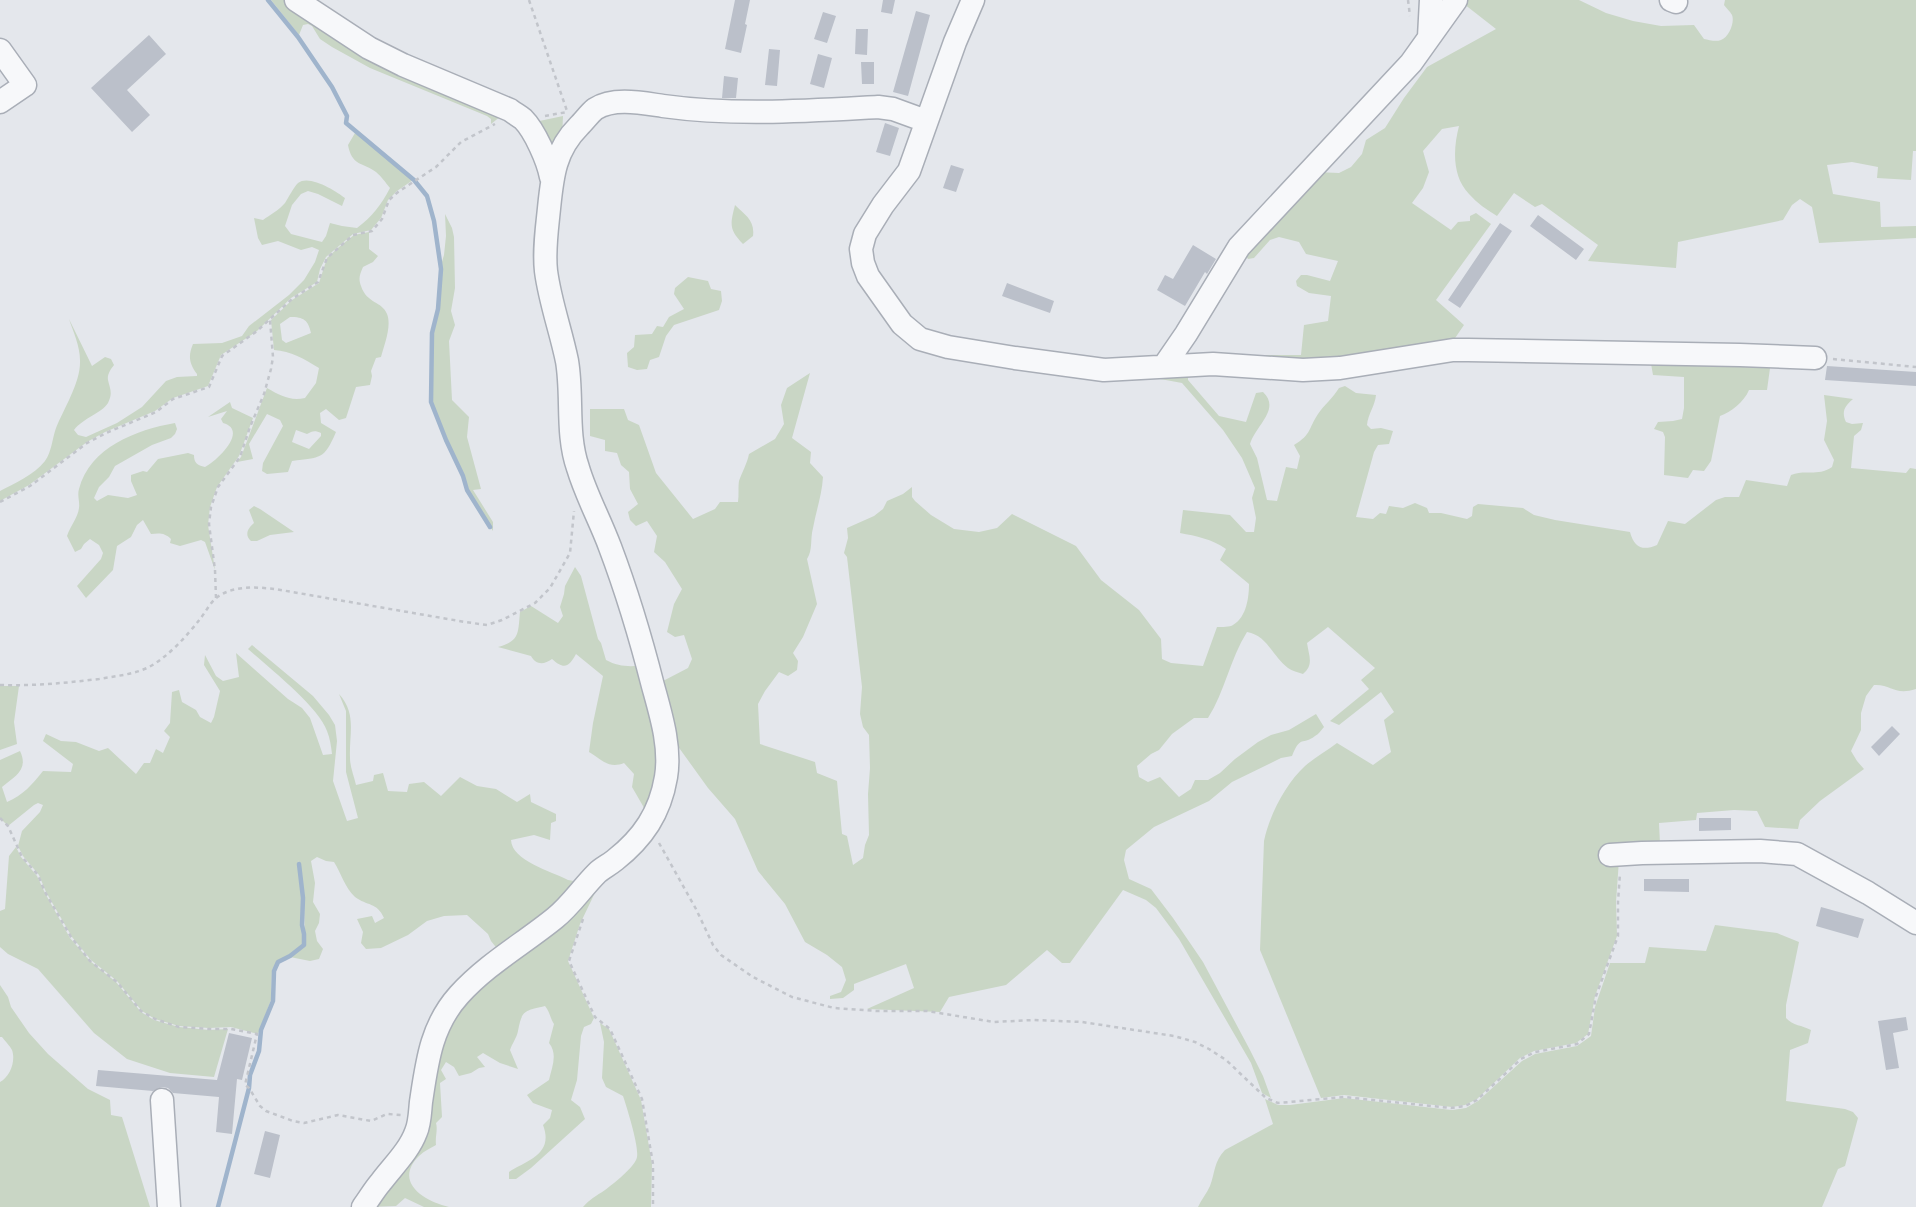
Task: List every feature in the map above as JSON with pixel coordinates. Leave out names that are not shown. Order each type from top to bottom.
[{"type":"street","points":[[296,0],[369,48],[403,65],[510,110],[524,120],[548,163],[552,177]]},
{"type":"street","points":[[974,0],[956,42],[909,171],[865,234],[861,249],[863,263],[868,276],[902,324],[920,338],[948,347],[1104,370],[1213,364],[1303,370],[1340,368],[1453,350],[1815,358]]},
{"type":"street","points":[[1429,37],[1431,0]]},
{"type":"street","points":[[1164,366],[1186,334],[1239,247],[1410,63],[1456,0]]},
{"type":"street","points":[[0,50],[25,85],[0,102]]},
{"type":"street","points":[[363,1207],[380,1182],[406,1151],[417,1131],[432,1044],[438,1024],[457,997],[492,964],[523,944],[566,908],[600,870],[611,864],[631,847],[648,828],[664,789],[667,773],[667,753],[660,711],[610,547],[577,467],[572,438],[568,364],[550,297],[545,240],[552,177],[558,157],[568,137],[595,109],[613,103],[636,102],[675,108],[763,113],[878,107],[893,109],[926,121]]},
{"type":"street","points":[[1616,855],[1760,851],[1797,854],[1868,893],[1916,923]]},
{"type":"street","points":[[162,1100],[169,1207]]},
{"type":"path","points":[[529,0],[567,112],[568,137]]},
{"type":"path","points":[[0,502],[30,486],[106,433],[156,412],[173,399],[209,387],[222,356],[257,332],[292,299],[318,282],[327,258],[353,235],[372,231],[382,219],[389,200],[436,167],[461,142],[490,128],[500,120],[511,117],[524,120],[567,112]]},
{"type":"path","points":[[216,598],[215,570],[209,524],[211,507],[218,487],[240,457],[266,386],[273,357],[270,320]]},
{"type":"path","points":[[1815,358],[1848,359],[1916,367]]},
{"type":"path","points":[[0,685],[35,686],[68,683],[130,674],[148,667],[164,657],[196,623],[216,598],[244,588],[260,587],[487,624],[502,620],[535,603],[550,588],[570,553],[574,507]]},
{"type":"path","points":[[0,818],[8,826],[22,856],[38,875],[71,937],[90,961],[116,982],[141,1011],[154,1019],[179,1027],[231,1028],[256,1034],[245,1085],[266,1112],[304,1123],[338,1115],[371,1122],[387,1114],[405,1115],[420,1111]]},
{"type":"path","points":[[648,828],[656,837],[696,909],[713,945],[721,955],[753,977],[792,997],[834,1008],[927,1012],[994,1022],[1034,1020],[1082,1022],[1174,1036],[1195,1042],[1209,1049],[1226,1060],[1266,1098],[1278,1103],[1344,1097],[1451,1108],[1465,1106],[1477,1100],[1521,1059],[1535,1052],[1577,1044],[1589,1034],[1596,996],[1618,936],[1616,855]]},
{"type":"path","points":[[584,916],[570,962],[595,1018],[610,1029],[642,1099],[653,1164],[653,1207]]},
{"type":"green space","points":[[271,0],[291,0],[501,116],[491,124],[491,119],[487,116],[370,68],[320,39],[312,26],[308,24],[303,25],[299,35]]},
{"type":"green space","points":[[1467,0],[1579,0],[1606,13],[1633,21],[1661,26],[1694,25],[1704,39],[1717,41],[1727,36],[1732,25],[1733,18],[1724,5],[1725,0],[1916,0],[1916,151],[1913,151],[1911,180],[1877,178],[1878,167],[1852,162],[1827,165],[1833,194],[1880,202],[1881,227],[1916,226],[1916,238],[1819,243],[1812,207],[1800,199],[1792,205],[1783,220],[1678,242],[1676,268],[1588,261],[1598,245],[1542,204],[1535,207],[1514,193],[1497,216],[1475,200],[1463,187],[1455,162],[1459,126],[1442,129],[1423,151],[1429,172],[1423,188],[1412,203],[1451,230],[1458,222],[1470,221],[1470,216],[1476,213],[1491,224],[1436,300],[1464,325],[1451,344],[1361,362],[1266,364],[1266,355],[1301,355],[1304,325],[1328,321],[1331,296],[1309,293],[1297,286],[1296,281],[1301,275],[1307,275],[1330,281],[1338,261],[1306,254],[1299,242],[1279,237],[1270,240],[1254,258],[1248,259],[1241,249],[1316,172],[1339,173],[1351,167],[1362,154],[1366,140],[1385,128],[1427,67],[1496,29],[1464,4]]},
{"type":"green space","points":[[563,116],[562,139],[557,155],[530,123]]},
{"type":"green space","points":[[355,133],[387,157],[413,180],[388,200],[381,218],[371,230],[353,234],[326,257],[320,269],[317,282],[291,298],[257,331],[221,355],[208,386],[173,398],[155,411],[105,432],[87,442],[29,485],[0,501],[0,491],[30,475],[45,461],[51,449],[56,428],[75,386],[80,368],[80,355],[69,319],[92,366],[105,357],[111,359],[114,365],[108,376],[110,400],[105,407],[82,422],[74,430],[78,435],[86,437],[117,423],[142,407],[166,381],[177,377],[197,376],[190,359],[193,344],[222,343],[242,336],[249,326],[289,295],[304,280],[315,262],[319,250],[312,247],[301,250],[278,241],[262,245],[258,238],[254,218],[263,220],[277,210],[285,203],[298,183],[303,181],[315,182],[345,198],[342,206],[308,191],[301,194],[292,205],[285,226],[291,234],[322,242],[330,223],[357,228],[372,215],[390,188],[376,172],[358,163],[352,157],[348,145]]},
{"type":"green space","points":[[735,205],[751,222],[753,230],[753,236],[743,244],[735,234],[732,226]]},
{"type":"green space","points":[[445,214],[454,237],[455,288],[451,311],[455,325],[449,341],[452,400],[469,417],[467,437],[481,489],[473,490],[493,522],[493,531],[468,490],[464,475],[446,440],[432,402],[433,333],[439,309],[441,265],[446,236]]},
{"type":"green space","points":[[369,232],[369,249],[378,256],[373,262],[363,267],[360,283],[367,296],[385,310],[389,324],[381,357],[376,358],[371,371],[370,385],[356,387],[346,418],[339,420],[326,409],[320,413],[321,423],[336,432],[328,448],[320,456],[292,461],[288,472],[267,474],[262,471],[263,463],[283,426],[280,420],[267,414],[249,444],[253,459],[237,462],[241,457],[267,388],[286,397],[300,399],[305,398],[316,383],[319,368],[292,354],[274,350],[271,320],[292,300],[319,283],[327,258],[354,235]],"holes":[[[290,317],[305,320],[311,333],[286,343],[282,340],[280,324]],[[296,430],[307,434],[317,431],[321,433],[321,436],[309,449],[292,442]]]},
{"type":"green space","points":[[688,277],[708,281],[711,289],[721,291],[722,301],[719,310],[674,325],[666,336],[659,357],[650,360],[647,369],[637,370],[628,367],[627,353],[634,347],[635,335],[652,334],[657,326],[663,327],[669,317],[684,309],[674,294],[675,288]]},
{"type":"green space","points":[[1650,358],[1771,361],[1767,390],[1749,390],[1737,406],[1720,416],[1711,461],[1704,471],[1693,470],[1688,478],[1664,475],[1665,437],[1663,432],[1654,429],[1658,422],[1682,419],[1684,377],[1653,375]]},
{"type":"green space","points":[[810,373],[792,438],[811,452],[810,463],[823,477],[810,552],[807,559],[817,604],[803,637],[793,653],[798,661],[797,670],[788,676],[779,672],[758,704],[760,744],[815,762],[817,773],[837,781],[842,834],[847,836],[853,865],[863,858],[869,835],[868,794],[870,768],[869,735],[863,727],[860,714],[862,687],[847,557],[844,553],[848,538],[847,528],[874,516],[883,509],[887,501],[903,494],[912,487],[912,497],[915,501],[931,515],[954,529],[979,532],[997,528],[1012,514],[1076,546],[1101,580],[1139,610],[1161,639],[1162,659],[1171,663],[1203,666],[1217,627],[1232,626],[1244,612],[1248,600],[1249,584],[1220,560],[1226,549],[1210,540],[1180,533],[1183,510],[1230,515],[1246,532],[1254,532],[1256,518],[1252,498],[1255,488],[1242,458],[1223,430],[1182,383],[1133,374],[1188,375],[1188,380],[1219,416],[1246,422],[1256,393],[1263,392],[1268,398],[1268,411],[1250,444],[1257,458],[1267,500],[1277,501],[1286,467],[1297,469],[1300,456],[1294,445],[1307,434],[1318,414],[1339,388],[1345,386],[1356,393],[1376,395],[1367,425],[1371,429],[1381,428],[1393,431],[1389,444],[1378,445],[1374,452],[1356,517],[1373,519],[1380,513],[1386,514],[1389,506],[1403,508],[1415,503],[1427,508],[1429,513],[1441,513],[1467,519],[1472,516],[1473,507],[1478,504],[1523,508],[1534,515],[1555,520],[1630,532],[1634,542],[1643,548],[1657,545],[1668,521],[1685,524],[1716,500],[1725,497],[1739,497],[1746,480],[1787,486],[1791,475],[1821,472],[1832,467],[1834,460],[1824,440],[1827,421],[1824,395],[1853,399],[1845,409],[1846,422],[1852,424],[1863,423],[1861,430],[1854,436],[1851,468],[1906,473],[1910,468],[1916,469],[1916,689],[1898,691],[1885,686],[1874,685],[1866,696],[1861,713],[1861,730],[1851,751],[1864,769],[1820,801],[1800,820],[1798,829],[1765,827],[1757,811],[1734,810],[1697,813],[1696,820],[1659,823],[1660,844],[1604,850],[1598,854],[1603,860],[1619,860],[1616,902],[1617,936],[1595,996],[1588,1034],[1576,1043],[1534,1051],[1520,1058],[1477,1099],[1465,1105],[1452,1107],[1344,1095],[1321,1098],[1260,950],[1264,841],[1274,811],[1291,781],[1305,766],[1337,743],[1373,765],[1391,752],[1384,720],[1394,712],[1381,692],[1339,725],[1330,721],[1369,689],[1361,680],[1375,668],[1328,627],[1307,643],[1310,664],[1303,674],[1288,668],[1260,637],[1247,632],[1208,718],[1194,718],[1172,734],[1159,750],[1137,766],[1139,777],[1148,782],[1160,777],[1179,797],[1191,789],[1195,780],[1208,780],[1220,773],[1258,742],[1271,735],[1289,730],[1316,714],[1324,727],[1320,732],[1311,739],[1300,743],[1292,756],[1281,758],[1232,782],[1209,801],[1154,827],[1126,850],[1124,860],[1129,879],[1151,889],[1203,962],[1263,1076],[1271,1098],[1262,1093],[1251,1063],[1179,939],[1156,908],[1146,900],[1123,890],[1070,963],[1062,963],[1047,950],[1006,985],[949,997],[940,1012],[867,1009],[914,988],[906,964],[854,984],[854,990],[843,998],[830,999],[830,996],[841,992],[846,980],[842,967],[827,955],[805,942],[785,904],[758,871],[735,819],[708,788],[677,745],[661,697],[663,681],[688,668],[692,659],[684,635],[675,637],[667,632],[674,604],[682,589],[665,562],[654,552],[657,536],[647,521],[636,526],[630,520],[628,512],[638,504],[630,489],[629,472],[621,465],[617,453],[605,451],[605,440],[590,436],[590,409],[624,409],[628,420],[639,425],[656,473],[693,519],[715,509],[720,502],[738,502],[739,481],[749,454],[775,439],[784,424],[781,405],[787,388]]},
{"type":"green space","points":[[230,402],[232,408],[253,418],[239,456],[217,487],[210,507],[208,525],[215,570],[205,542],[201,540],[180,546],[170,543],[171,539],[167,536],[151,534],[143,520],[137,525],[131,537],[117,546],[113,570],[86,598],[77,586],[101,559],[103,553],[99,545],[90,539],[81,549],[75,552],[67,536],[78,511],[79,489],[85,474],[93,462],[116,443],[130,436],[145,430],[175,423],[177,429],[171,438],[152,445],[115,466],[109,477],[99,487],[94,498],[97,501],[108,495],[128,498],[137,495],[131,481],[131,475],[143,471],[147,472],[158,459],[188,453],[194,455],[196,463],[205,467],[217,459],[223,452],[232,438],[233,432],[221,419],[227,411],[208,417]]},
{"type":"green space","points":[[254,506],[294,532],[270,535],[257,541],[251,541],[248,532],[254,523],[249,510]]},
{"type":"green space","points":[[575,567],[581,576],[598,639],[606,660],[625,666],[645,665],[662,739],[648,821],[643,806],[632,787],[634,774],[624,763],[619,765],[610,764],[589,752],[603,676],[576,654],[571,662],[563,666],[552,659],[543,663],[538,662],[531,656],[498,647],[514,639],[518,631],[520,612],[531,606],[558,623],[563,616],[560,607],[565,586]]},
{"type":"green space","points":[[252,645],[313,696],[335,725],[337,741],[333,781],[347,821],[358,818],[346,772],[346,711],[339,694],[345,701],[350,716],[350,761],[356,785],[373,781],[374,775],[383,773],[388,791],[407,792],[409,784],[424,782],[441,796],[460,777],[477,786],[496,789],[517,802],[530,794],[531,802],[556,814],[556,821],[551,823],[550,840],[534,835],[511,840],[518,854],[525,860],[568,880],[574,881],[594,871],[499,951],[488,934],[467,915],[444,916],[427,921],[408,935],[381,948],[366,949],[361,943],[363,932],[357,919],[372,916],[375,923],[384,918],[378,909],[355,897],[346,885],[334,862],[317,857],[311,861],[315,883],[313,902],[320,914],[319,923],[315,931],[317,941],[323,949],[319,959],[310,961],[290,957],[305,946],[304,898],[298,860],[302,898],[301,925],[304,935],[303,944],[290,955],[277,961],[272,970],[271,1000],[258,1034],[231,1027],[179,1026],[155,1019],[142,1011],[117,981],[91,960],[72,937],[46,892],[39,875],[23,856],[18,846],[22,831],[40,812],[43,805],[38,803],[34,805],[8,826],[0,818],[0,760],[20,751],[23,763],[16,776],[2,787],[7,802],[27,789],[43,771],[71,772],[73,764],[43,741],[46,734],[61,741],[76,742],[99,751],[108,748],[136,774],[144,763],[150,763],[156,749],[163,753],[170,737],[164,731],[170,723],[172,692],[179,690],[182,702],[196,710],[200,717],[211,723],[220,691],[204,665],[205,655],[216,676],[223,681],[239,677],[236,653],[288,699],[302,708],[310,718],[323,755],[332,754],[329,736],[322,721],[304,699],[248,649]]},
{"type":"green space","points":[[0,686],[19,686],[14,722],[17,744],[0,750]]},
{"type":"green space","points":[[16,847],[21,857],[37,876],[70,938],[90,961],[116,982],[141,1012],[154,1020],[179,1027],[209,1030],[228,1029],[214,1077],[170,1073],[127,1059],[94,1033],[38,969],[8,954],[0,947],[0,911],[5,909],[9,856]]},
{"type":"green space","points":[[602,878],[580,924],[568,961],[594,1018],[591,1024],[584,1027],[581,1036],[577,1080],[571,1100],[580,1107],[585,1119],[531,1168],[516,1179],[509,1179],[509,1172],[531,1160],[542,1149],[545,1143],[543,1125],[550,1118],[552,1110],[533,1103],[527,1095],[549,1080],[554,1056],[549,1043],[554,1024],[545,1006],[525,1012],[510,1050],[518,1069],[500,1063],[483,1053],[477,1057],[485,1067],[471,1073],[459,1076],[454,1067],[446,1062],[441,1070],[446,1079],[440,1083],[442,1117],[436,1123],[436,1145],[419,1156],[412,1165],[409,1174],[410,1182],[422,1195],[449,1207],[424,1207],[405,1198],[396,1206],[368,1207],[411,1149],[450,1011]]},
{"type":"green space","points":[[1715,925],[1777,933],[1799,942],[1786,1005],[1786,1018],[1792,1023],[1811,1030],[1808,1043],[1790,1050],[1786,1101],[1845,1109],[1853,1112],[1858,1118],[1845,1166],[1838,1169],[1822,1207],[1198,1207],[1210,1186],[1221,1154],[1273,1124],[1265,1099],[1278,1105],[1344,1098],[1452,1110],[1466,1108],[1478,1101],[1522,1061],[1535,1054],[1577,1046],[1591,1036],[1595,1007],[1610,963],[1645,963],[1649,947],[1706,951]]},
{"type":"green space","points":[[0,985],[8,997],[11,1007],[29,1033],[48,1054],[88,1089],[110,1100],[111,1115],[122,1117],[150,1207],[0,1207],[0,1082],[9,1073],[13,1064],[13,1054],[11,1048],[0,1037]]},
{"type":"green space","points":[[600,1023],[609,1029],[641,1100],[652,1164],[651,1207],[583,1207],[623,1175],[633,1165],[637,1157],[635,1136],[623,1096],[606,1087],[602,1078],[604,1042]]},
{"type":"building","points":[[735,0],[750,0],[741,53],[725,49]]},
{"type":"building","points":[[883,0],[895,0],[892,14],[881,12]]},
{"type":"building","points":[[916,11],[930,15],[908,96],[893,92]]},
{"type":"building","points":[[823,12],[836,16],[827,43],[814,39]]},
{"type":"building","points":[[856,29],[868,29],[867,55],[855,54]]},
{"type":"building","points":[[149,35],[166,54],[127,90],[150,115],[132,132],[91,88]]},
{"type":"building","points":[[769,49],[780,50],[777,86],[765,85]]},
{"type":"building","points":[[818,54],[832,58],[824,88],[810,84]]},
{"type":"building","points":[[861,62],[874,62],[874,84],[862,84]]},
{"type":"building","points":[[724,76],[738,78],[736,98],[722,98]]},
{"type":"building","points":[[885,123],[899,128],[890,156],[876,152]]},
{"type":"building","points":[[951,165],[964,169],[956,192],[943,188]]},
{"type":"building","points":[[1538,215],[1584,249],[1576,260],[1530,226]]},
{"type":"building","points":[[1500,223],[1512,231],[1460,308],[1448,300]]},
{"type":"building","points":[[1193,245],[1216,259],[1207,274],[1205,272],[1185,306],[1157,290],[1165,275],[1173,279]]},
{"type":"building","points":[[1007,283],[1054,301],[1050,313],[1002,296]]},
{"type":"building","points":[[1827,366],[1916,372],[1916,386],[1825,380]]},
{"type":"building","points":[[1892,726],[1900,734],[1879,756],[1871,747]]},
{"type":"building","points":[[1699,818],[1731,818],[1731,830],[1699,831]]},
{"type":"building","points":[[1644,879],[1689,879],[1689,892],[1644,891]]},
{"type":"building","points":[[1821,907],[1864,919],[1858,938],[1816,926]]},
{"type":"building","points":[[1906,1017],[1908,1030],[1893,1033],[1899,1068],[1886,1070],[1878,1021]]},
{"type":"building","points":[[229,1033],[252,1038],[242,1080],[237,1079],[232,1134],[216,1132],[219,1097],[173,1093],[168,1088],[162,1087],[153,1091],[96,1086],[98,1070],[217,1080]]},
{"type":"building","points":[[265,1131],[280,1135],[270,1178],[254,1174]]},
{"type":"waterway","points":[[268,0],[298,37],[332,87],[347,116],[346,123],[414,180],[427,196],[434,221],[441,269],[438,309],[432,333],[431,402],[463,476],[467,490],[490,527]]},
{"type":"waterway","points":[[218,1207],[249,1088],[250,1075],[259,1051],[261,1030],[273,1001],[274,971],[278,962],[290,956],[304,945],[302,925],[303,898],[299,864]]}]
